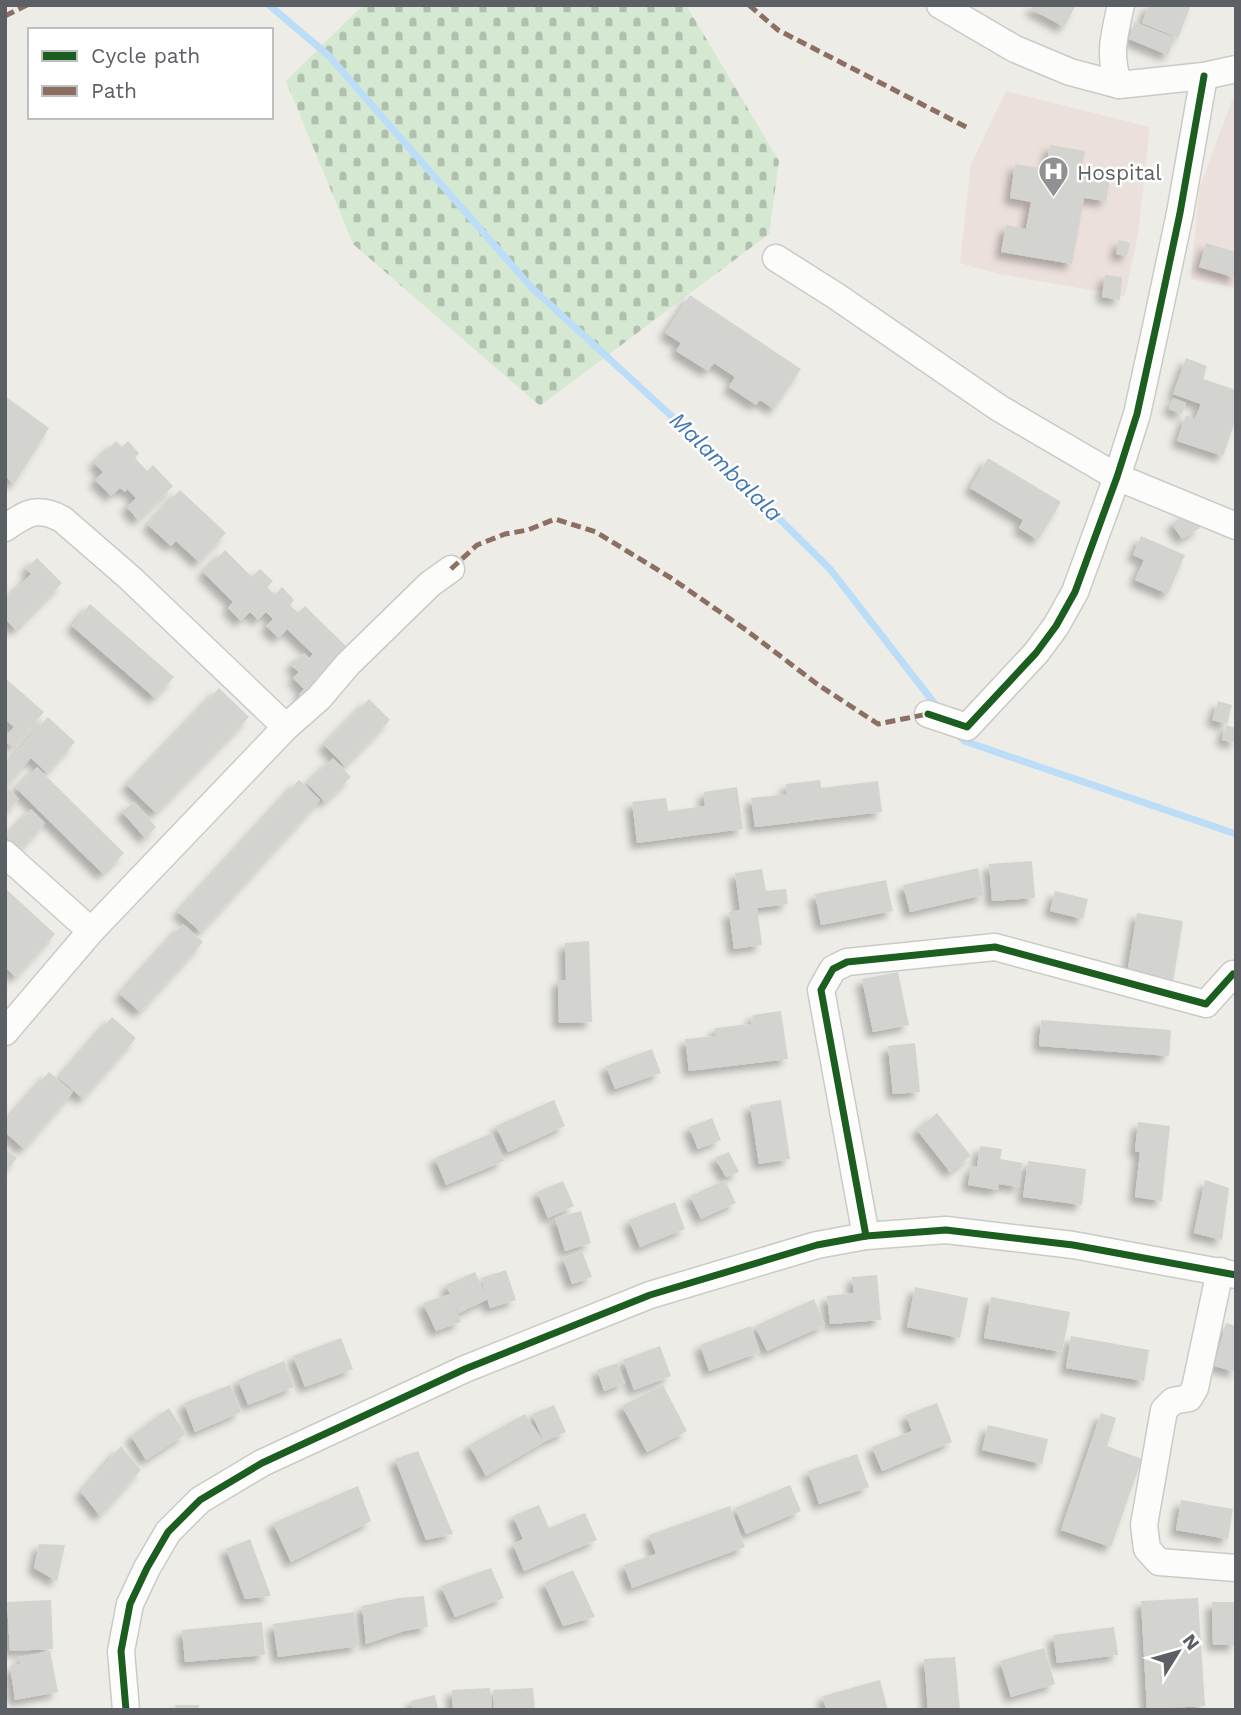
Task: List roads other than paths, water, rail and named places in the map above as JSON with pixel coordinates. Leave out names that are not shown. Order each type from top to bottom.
[{"type":"street","points":[[940,5],[1015,49],[1070,72],[1119,85],[1204,76],[1236,69]]},
{"type":"street","points":[[1119,85],[1112,66],[1112,44],[1121,5]]},
{"type":"street","points":[[928,713],[967,727],[1036,653],[1056,626],[1075,592],[1137,414],[1180,213],[1204,76]]},
{"type":"street","points":[[776,258],[999,408],[1117,477],[1236,526]]},
{"type":"street","points":[[5,528],[22,516],[38,511],[49,512],[61,519],[130,578],[286,727]]},
{"type":"street","points":[[5,1032],[91,931],[286,727],[320,698],[348,664],[430,584],[451,569]]},
{"type":"street","points":[[5,854],[91,931]]},
{"type":"street","points":[[866,1236],[821,990],[833,969],[847,962],[995,947],[1206,1004],[1233,974]]},
{"type":"street","points":[[126,1710],[121,1651],[130,1604],[168,1532],[200,1500],[274,1457],[465,1370],[625,1305],[817,1245],[866,1236],[946,1230],[1073,1245],[1228,1273],[1195,1388],[1189,1398],[1173,1401],[1164,1410],[1144,1525],[1147,1549],[1159,1562],[1236,1568]]},
{"type":"waterway","name":"Malambalala","points":[[269,5],[328,55],[531,287],[728,468],[830,569],[938,708]]},
{"type":"waterway","name":"Malambalala","points":[[958,734],[964,741],[1236,834]]},
{"type":"place","name":"Hospital","points":[[1054,199]]}]
